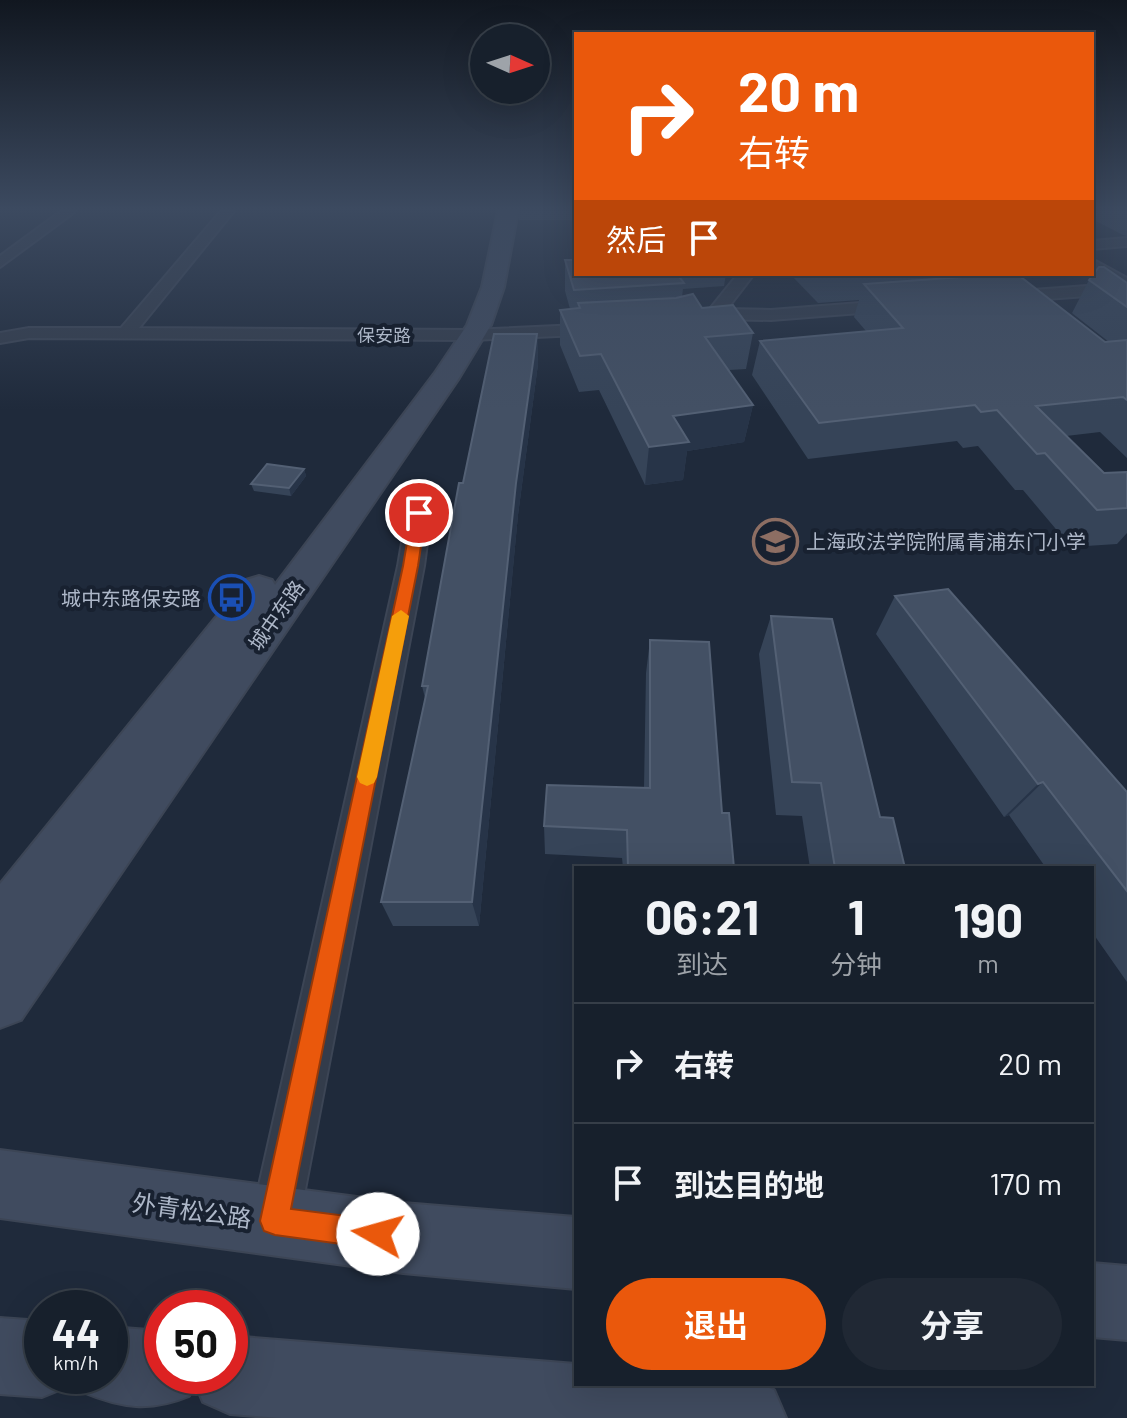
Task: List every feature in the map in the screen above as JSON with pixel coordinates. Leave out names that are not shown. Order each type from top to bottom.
[{"type":"main road","name":"城中东路","points":[[0,927],[463,335],[478,277]]},
{"type":"main road","name":"城中东路","points":[[0,999],[463,335],[493,287],[495,277]]},
{"type":"main road","name":"外青松公路","points":[[0,1184],[403,1238],[574,1253]]},
{"type":"main road","points":[[1094,1300],[1127,1303]]},
{"type":"main road","points":[[0,1356],[24,1358]]},
{"type":"main road","points":[[248,1376],[746,1418]]},
{"type":"street","points":[[126,333],[173,277]]},
{"type":"street","points":[[715,314],[744,277]]},
{"type":"street","points":[[988,298],[1127,287]]},
{"type":"street","points":[[672,325],[715,314],[771,315],[910,304]]},
{"type":"street","name":"保安路","points":[[0,338],[29,333],[463,335],[626,328]]},
{"type":"street","points":[[275,1221],[411,566],[419,513]]},
{"type":"building","points":[[570,277],[679,277],[684,283],[574,290]]},
{"type":"building","points":[[960,277],[1021,277],[1105,342],[1127,340],[1127,400],[1123,397],[1036,406],[1104,473],[1127,472],[1127,508],[1097,510],[1045,453],[1037,454],[997,410],[981,412],[975,405],[819,423],[760,341],[903,328],[864,284]]},
{"type":"building","points":[[1091,277],[1119,277],[1127,283],[1127,307],[1089,280]]},
{"type":"building","points":[[693,294],[702,308],[733,305],[753,333],[705,337],[753,405],[673,416],[689,442],[649,447],[601,354],[580,356],[560,310],[580,308],[578,303],[676,298]]},
{"type":"building","points":[[494,334],[537,334],[516,483],[472,902],[381,902],[428,686],[422,686],[459,483],[463,483]]},
{"type":"building","points":[[267,464],[304,469],[289,488],[251,484]]},
{"type":"building","points":[[948,589],[1127,792],[1127,891],[1043,782],[1038,784],[895,596]]},
{"type":"building","points":[[771,616],[832,619],[880,817],[893,818],[905,866],[835,866],[821,783],[792,782]]},
{"type":"building","points":[[650,640],[709,642],[722,813],[729,813],[734,866],[628,866],[627,830],[544,826],[547,785],[650,788]]},
{"type":"slow traffic","points":[[367,777],[401,616]]},
{"type":"place","name":"上海政法学院附属青浦东门小学","points":[[775,541]]},
{"type":"place","name":"城中东路保安路","points":[[232,598]]},
{"type":"route","points":[[378,1234],[275,1221],[411,566],[419,513]]}]
